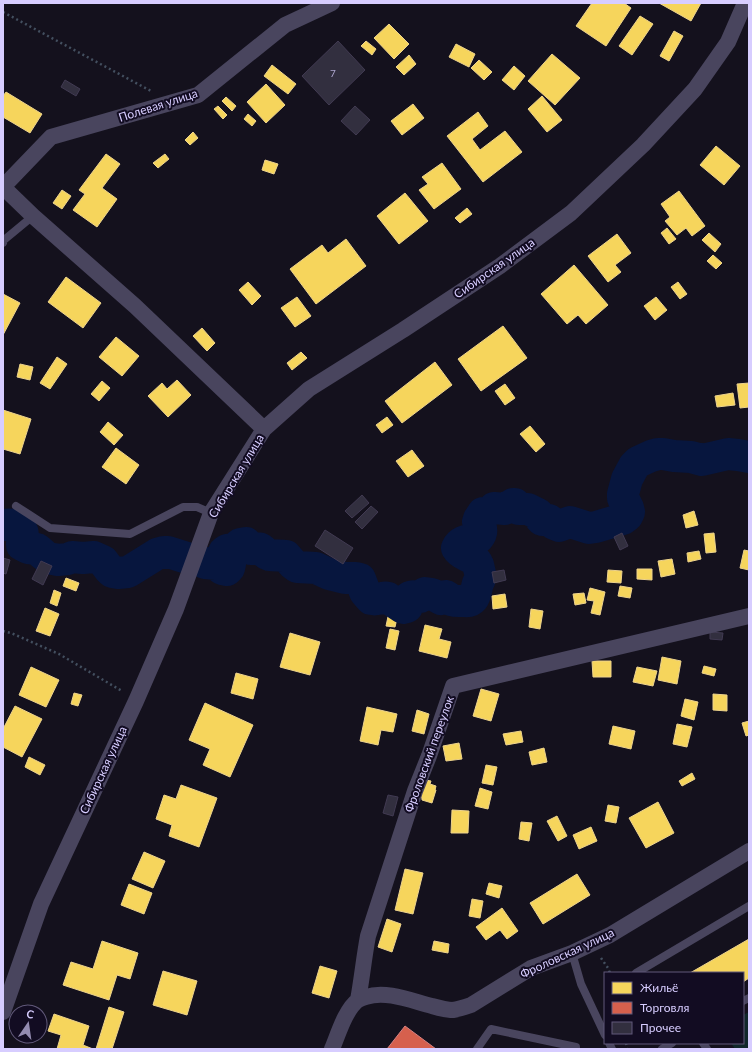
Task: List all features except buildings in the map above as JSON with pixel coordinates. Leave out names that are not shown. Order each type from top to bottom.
[{"type":"street","name":"Полевая улица","points":[[3,187],[51,137],[198,95],[285,25],[332,3]]},
{"type":"street","name":"Сибирская улица","points":[[3,1012],[41,904],[136,701],[176,609],[211,513],[264,429],[309,389],[403,330],[494,270],[571,213],[643,145],[695,89],[728,42],[745,3]]},
{"type":"street","points":[[3,187],[33,216],[135,306],[264,429]]},
{"type":"street","name":"Фроловский переулок","points":[[358,1000],[368,936],[415,791],[429,756],[453,686],[749,616]]},
{"type":"street","name":"Фроловская улица","points":[[358,1000],[368,996],[389,995],[442,1009],[453,1010],[471,1005],[531,968],[572,953],[610,935],[749,851]]},
{"type":"street","points":[[332,1049],[346,1016],[358,1000]]},
{"type":"lane","points":[[3,242],[33,216]]},
{"type":"lane","points":[[16,506],[50,528],[130,534],[183,507],[197,507],[211,513]]},
{"type":"lane","points":[[638,972],[749,906]]},
{"type":"lane","points":[[572,953],[581,984],[604,1033]]},
{"type":"lane","points":[[477,1049],[491,1029],[576,1047],[576,1049]]},
{"type":"path","points":[[3,12],[172,102]]},
{"type":"path","points":[[3,631],[59,654],[136,701]]},
{"type":"green space","points":[[749,1012],[749,1047],[746,1049],[735,1049],[732,1044],[744,1044],[744,1014]]},
{"type":"waterway","points":[[494,508],[505,509],[515,504],[519,509],[528,509],[538,514],[542,520],[549,520],[559,526],[570,522],[589,528],[596,527],[623,519],[627,516],[629,512],[623,498],[627,479],[638,462],[651,456],[663,454],[691,457],[702,460],[728,454],[749,457]]},
{"type":"waterway","points":[[205,563],[216,564],[222,569],[227,570],[230,564],[224,552],[235,549],[240,544],[246,543],[251,549],[260,548],[269,555],[286,556],[297,567],[316,568],[329,574],[345,578],[360,579],[365,592],[371,599],[388,598],[403,608],[407,607],[405,601],[408,598],[413,596],[420,597],[425,593],[432,594],[441,599],[446,596],[454,601],[467,601],[473,599],[480,579],[480,572],[474,559],[462,553],[457,548],[461,543],[478,538],[481,534],[478,522],[483,513]]},
{"type":"waterway","points":[[3,525],[13,525],[19,527],[23,536],[22,545],[28,548],[37,549],[48,558],[58,560],[72,557],[94,557],[103,561],[112,572],[128,572],[157,554],[164,552],[187,558]]}]
